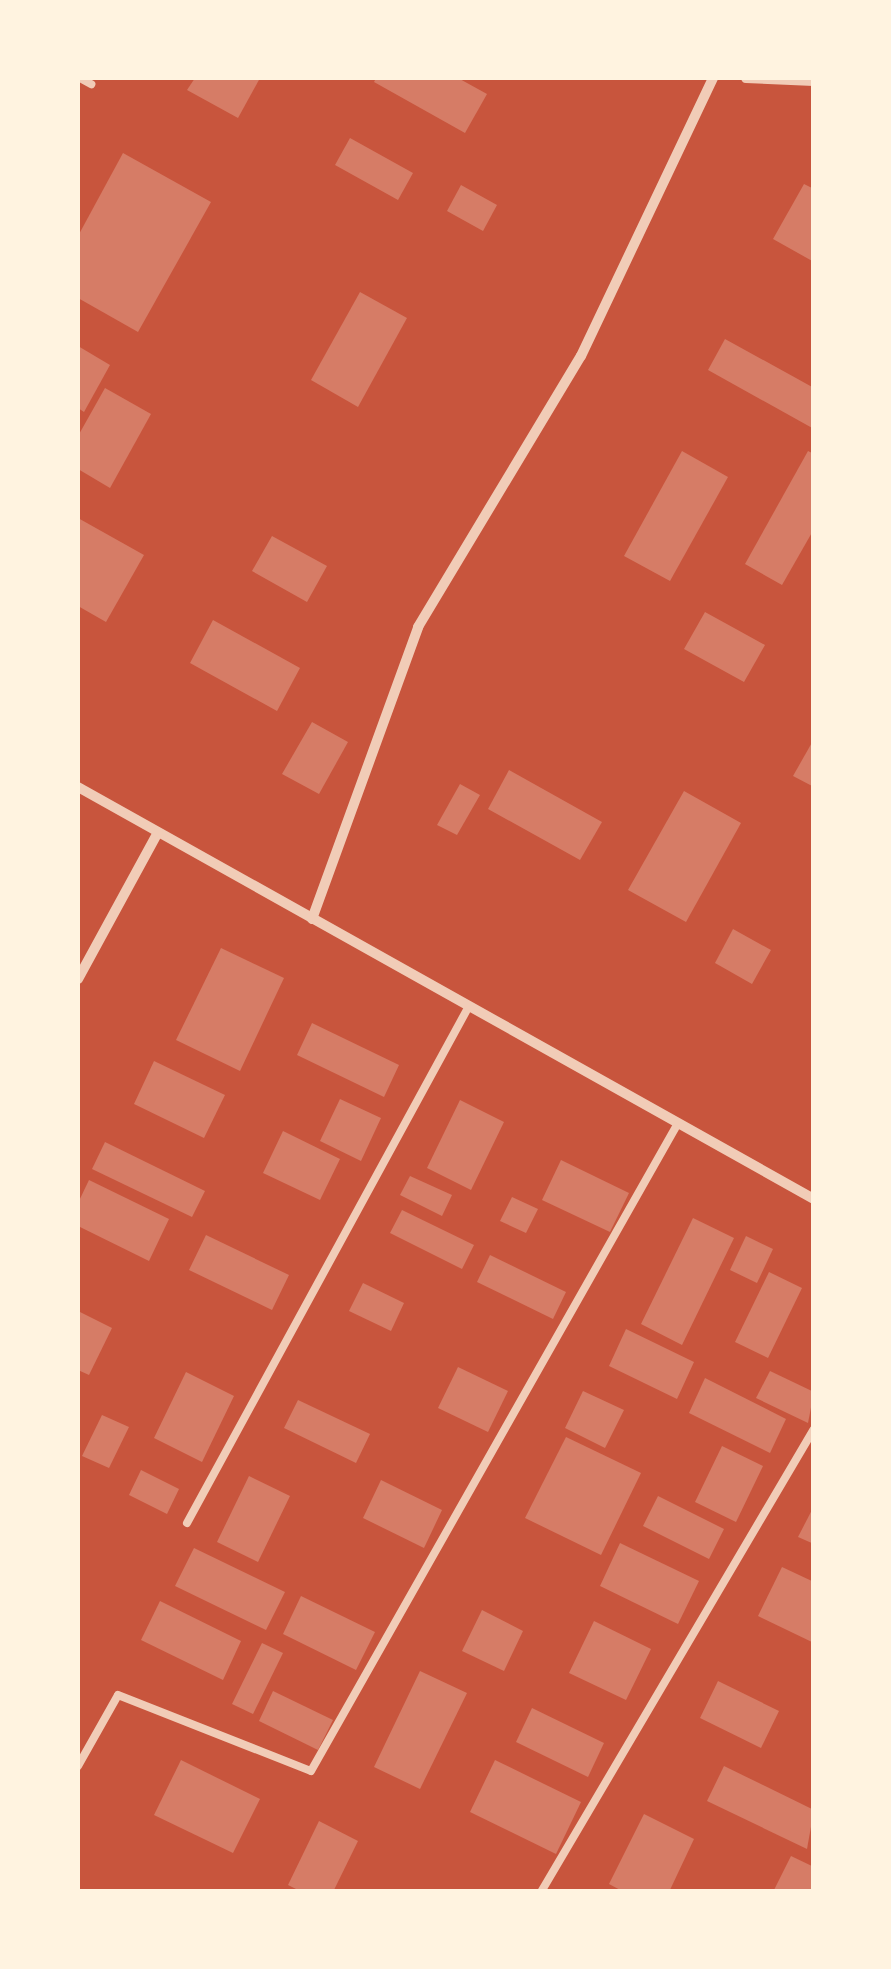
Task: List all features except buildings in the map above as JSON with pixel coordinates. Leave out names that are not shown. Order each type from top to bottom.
[{"type":"street","points":[[312,918],[418,626],[582,356],[713,78]]},
{"type":"street","points":[[746,78],[814,81]]},
{"type":"street","points":[[78,787],[814,1198]]},
{"type":"street","points":[[78,979],[158,832]]},
{"type":"lane","points":[[80,78],[91,84]]},
{"type":"lane","points":[[187,1523],[469,1006]]},
{"type":"lane","points":[[78,1766],[118,1695],[311,1771],[678,1123]]},
{"type":"lane","points":[[541,1892],[814,1429]]}]
